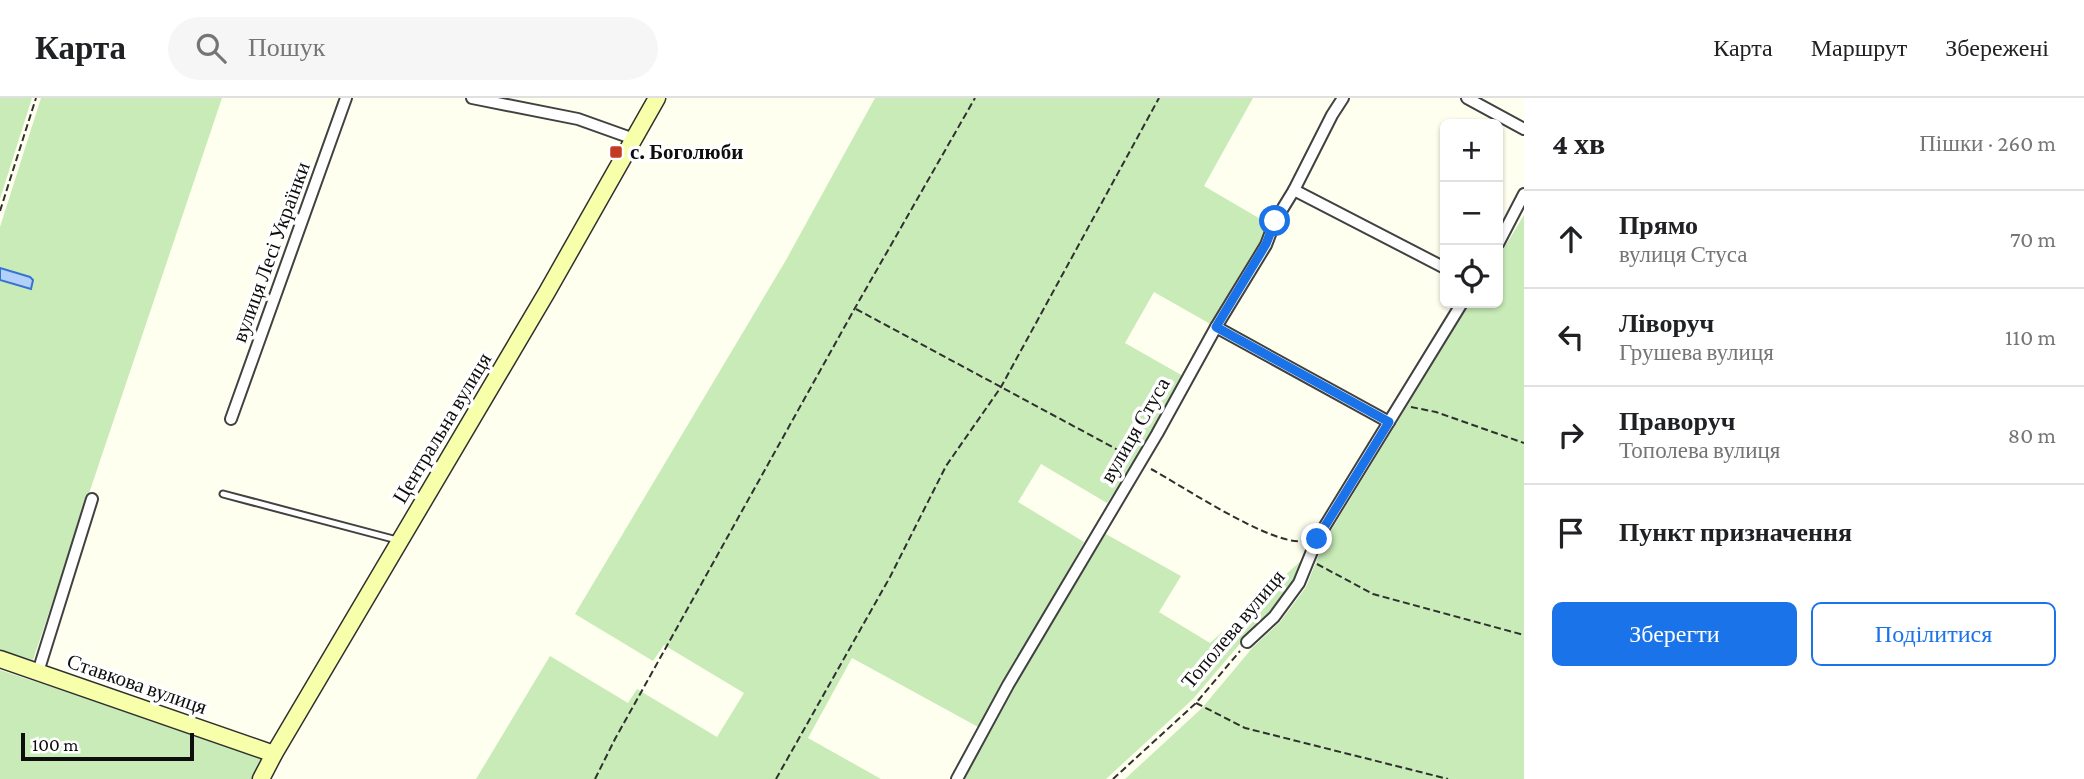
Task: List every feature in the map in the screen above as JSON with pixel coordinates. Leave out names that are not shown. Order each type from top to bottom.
[{"type":"street","name":"вулиця Лесі Українки","points":[[231,419],[346,98]]},
{"type":"street","points":[[472,98],[578,119],[635,139]]},
{"type":"street","name":"Центральна вулиця","points":[[261,779],[267,752],[400,541],[547,292],[657,98]]},
{"type":"street","name":"вулиця Стуса","points":[[957,779],[1008,685],[1266,244],[1275,221],[1343,98]]},
{"type":"street","points":[[1467,98],[1524,129]]},
{"type":"street","points":[[1294,190],[1440,265]]},
{"type":"street","points":[[1503,234],[1524,194]]},
{"type":"street","name":"Тополева вулиця","points":[[1247,642],[1274,617],[1299,583],[1317,539],[1459,308]]},
{"type":"street","points":[[1216,327],[1389,422]]},
{"type":"street","points":[[38,671],[92,499]]},
{"type":"street","name":"Ставкова вулиця","points":[[0,659],[267,752]]},
{"type":"lane","points":[[223,494],[400,541]]},
{"type":"path","points":[[0,211],[36,98]]},
{"type":"path","points":[[595,779],[855,308],[975,98]]},
{"type":"path","points":[[776,779],[890,577],[946,466],[1001,387],[1159,98]]},
{"type":"path","points":[[855,308],[1266,533],[1294,542],[1317,539]]},
{"type":"path","points":[[1400,404],[1436,412],[1524,443]]},
{"type":"path","points":[[1309,560],[1373,594],[1524,635]]},
{"type":"path","name":"Тополева вулиця","points":[[1113,779],[1196,703],[1247,642]]},
{"type":"path","points":[[1196,703],[1245,728],[1448,779]]},
{"type":"green space","points":[[0,98],[32,98],[0,199]]},
{"type":"green space","points":[[41,98],[222,98],[33,660],[0,650],[0,227]]},
{"type":"green space","points":[[875,98],[1253,98],[1204,186],[1269,224],[1262,242],[1212,325],[1154,292],[1125,343],[1183,376],[1136,460],[1107,503],[1041,464],[1018,502],[1084,542],[980,728],[852,658],[808,738],[881,779],[476,779],[550,656],[628,703],[637,689],[717,737],[744,693],[664,645],[653,661],[575,614],[786,260]]},
{"type":"green space","points":[[1524,215],[1524,779],[1125,779],[1202,708],[1253,647],[1280,622],[1306,587],[1324,542],[1467,308],[1503,308],[1503,250]]},
{"type":"green space","points":[[1104,533],[1181,576],[1159,612],[1210,643],[1304,558],[1295,580],[1270,614],[1244,639],[1193,699],[1106,779],[963,779],[1013,688]]},
{"type":"green space","points":[[0,670],[264,757],[252,779],[0,779]]},
{"type":"water","points":[[0,268],[30,277],[33,280],[31,289],[0,280]]},
{"type":"place","name":"с. Боголюби","points":[[616,152]]},
{"type":"route","points":[[1275,221],[1266,244],[1216,327],[1389,422],[1317,539]]}]
